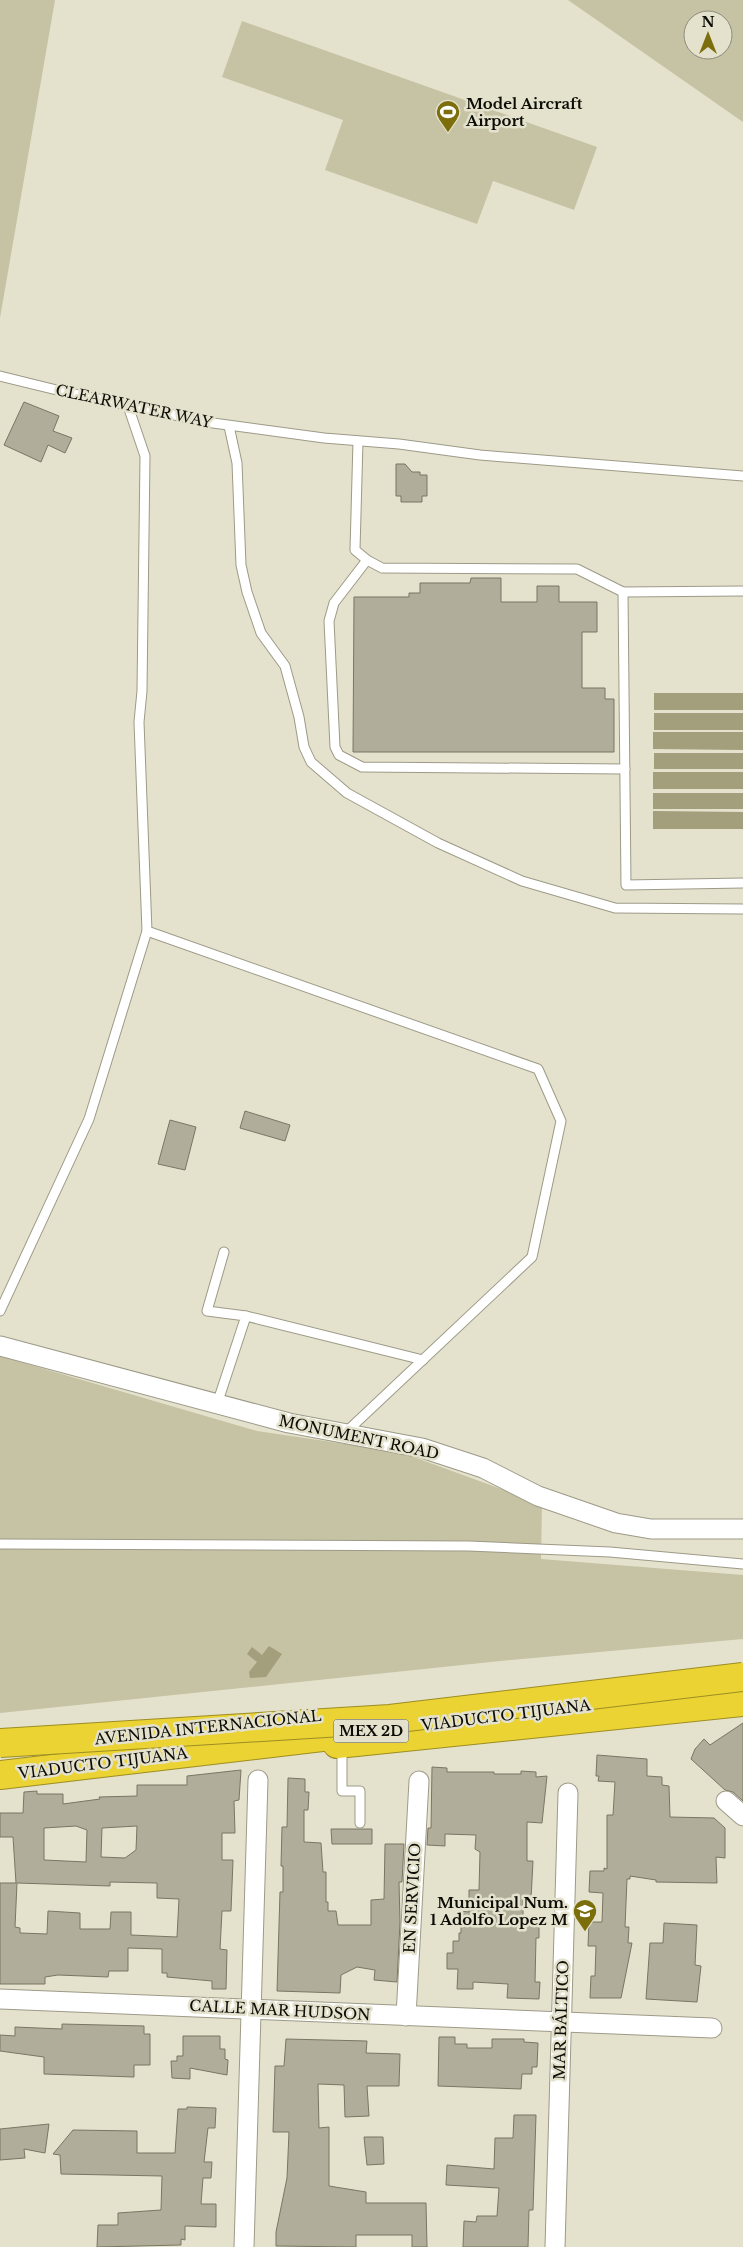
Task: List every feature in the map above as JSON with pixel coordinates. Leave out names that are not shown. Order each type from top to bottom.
[{"type":"highway","name":"AVENIDA INTERNACIONAL","points":[[0,1745],[580,1691],[743,1668]]},
{"type":"highway","name":"VIADUCTO TIJUANA","points":[[0,1745],[390,1719],[743,1677]]},
{"type":"highway","name":"VIADUCTO TIJUANA","points":[[0,1775],[743,1688]]},
{"type":"highway","name":"AVENIDA INTERNACIONAL","points":[[0,1779],[743,1702]]},
{"type":"street","name":"MONUMENT ROAD","points":[[0,1346],[289,1423],[422,1448],[483,1468],[538,1496],[616,1522],[651,1529],[743,1529]]},
{"type":"street","points":[[244,2247],[258,1780]]},
{"type":"street","name":"EN SERVICIO","points":[[406,2016],[419,1781]]},
{"type":"street","name":"MAR BÁLTICO","points":[[555,2247],[568,1793]]},
{"type":"street","points":[[726,1801],[743,1816]]},
{"type":"street","name":"CALLE MAR HUDSON","points":[[0,1999],[406,2016],[560,2020],[712,2028]]},
{"type":"lane","name":"CLEARWATER WAY","points":[[0,376],[128,406],[229,426],[480,455],[743,476]]},
{"type":"lane","points":[[0,1311],[89,1119],[147,931],[139,722],[142,691],[145,456],[128,406]]},
{"type":"lane","points":[[229,426],[237,463],[242,565],[247,592],[261,633],[285,666],[299,717],[304,747],[311,762],[347,793],[438,843],[522,881],[615,908],[743,909]]},
{"type":"lane","points":[[358,441],[355,550],[367,560],[382,568],[576,569],[623,592],[743,591]]},
{"type":"lane","points":[[367,560],[334,603],[329,621],[335,747],[339,755],[362,767],[625,769]]},
{"type":"lane","points":[[623,592],[626,885],[743,883]]},
{"type":"lane","points":[[147,931],[538,1069],[561,1121],[532,1258],[344,1434]]},
{"type":"lane","points":[[224,1252],[207,1311],[246,1316],[422,1360]]},
{"type":"lane","points":[[217,1404],[246,1316]]},
{"type":"lane","points":[[0,1544],[469,1546],[610,1552],[743,1564]]},
{"type":"lane","points":[[342,1743],[342,1791],[360,1791],[360,1823]]},
{"type":"shaded area","points":[[0,0],[55,0],[0,318]]},
{"type":"shaded area","points":[[568,0],[743,0],[743,122]]},
{"type":"shaded area","name":"Model Aircraft Airport","points":[[242,21],[597,147],[574,210],[493,181],[477,224],[325,170],[343,120],[222,77]]},
{"type":"shaded area","points":[[654,693],[743,693],[743,710],[654,710]]},
{"type":"shaded area","points":[[654,713],[743,713],[743,730],[654,730]]},
{"type":"shaded area","points":[[653,732],[743,732],[743,750],[653,749]]},
{"type":"shaded area","points":[[654,753],[743,753],[743,769],[654,769]]},
{"type":"shaded area","points":[[653,772],[743,772],[743,789],[653,789]]},
{"type":"shaded area","points":[[653,793],[743,793],[743,809],[653,809]]},
{"type":"shaded area","points":[[653,811],[743,812],[743,829],[653,829]]},
{"type":"shaded area","points":[[0,1356],[257,1431],[400,1452],[542,1504],[541,1559],[743,1575],[743,1639],[511,1660],[0,1713]]},
{"type":"shaded area","points":[[269,1646],[282,1654],[266,1677],[250,1678],[249,1672],[257,1662],[247,1654],[252,1647],[262,1655]]},
{"type":"building","points":[[24,402],[59,416],[53,431],[72,438],[65,453],[48,445],[41,462],[4,445]]},
{"type":"building","points":[[396,464],[405,464],[412,472],[420,472],[420,475],[427,475],[427,496],[422,496],[422,502],[401,502],[401,496],[396,496]]},
{"type":"building","points":[[471,578],[501,578],[501,602],[537,602],[537,586],[559,586],[559,602],[597,602],[597,632],[582,632],[582,688],[605,688],[605,699],[614,699],[614,752],[353,752],[354,597],[409,597],[409,593],[420,593],[420,583],[470,583]]},
{"type":"building","points":[[245,1111],[290,1125],[285,1141],[240,1128]]},
{"type":"building","points":[[170,1120],[196,1127],[185,1170],[158,1164]]},
{"type":"building","points":[[743,1723],[743,1801],[733,1792],[725,1790],[691,1759],[695,1749],[704,1739],[710,1745]]},
{"type":"building","points":[[597,1755],[647,1759],[647,1776],[662,1777],[662,1785],[669,1786],[670,1817],[714,1818],[725,1828],[725,1858],[716,1857],[717,1883],[656,1882],[656,1880],[630,1876],[630,1879],[627,1879],[625,1927],[629,1927],[628,1943],[632,1943],[621,1998],[590,1998],[591,1976],[595,1976],[596,1946],[588,1946],[589,1922],[602,1922],[603,1893],[589,1892],[590,1871],[604,1871],[604,1868],[607,1869],[607,1815],[613,1815],[615,1782],[598,1781],[599,1776],[596,1776]]},
{"type":"building","points":[[432,1767],[447,1768],[447,1772],[521,1774],[521,1771],[536,1772],[536,1777],[547,1776],[542,1823],[527,1822],[527,1861],[533,1861],[531,1899],[523,1898],[523,1924],[539,1925],[539,1938],[536,1938],[535,1982],[540,1982],[539,1999],[507,1998],[508,1984],[473,1982],[473,1989],[457,1989],[458,1969],[447,1969],[447,1953],[453,1953],[453,1941],[459,1941],[459,1933],[461,1933],[461,1911],[469,1912],[469,1890],[479,1890],[480,1852],[475,1849],[476,1835],[445,1834],[445,1846],[427,1845],[428,1828],[431,1828]]},
{"type":"building","points":[[241,1770],[239,1800],[234,1801],[235,1833],[222,1833],[222,1860],[233,1860],[231,1911],[222,1911],[220,1949],[227,1950],[226,1989],[212,1989],[212,1981],[167,1977],[167,1973],[162,1973],[162,1949],[128,1948],[128,1971],[109,1971],[108,1977],[58,1975],[45,1977],[45,1984],[0,1984],[0,1883],[16,1883],[13,1837],[0,1837],[0,1813],[23,1813],[24,1792],[37,1791],[37,1794],[63,1794],[63,1804],[100,1799],[99,1797],[137,1796],[137,1785],[187,1785],[187,1776]],"holes":[[[76,1826],[87,1830],[86,1862],[44,1860],[44,1828]],[[137,1826],[136,1850],[125,1858],[101,1857],[102,1828]],[[110,1882],[157,1883],[157,1898],[179,1899],[177,1937],[131,1935],[131,1912],[111,1912],[110,1929],[80,1929],[80,1913],[48,1911],[47,1934],[20,1933],[20,1928],[15,1927],[17,1883],[110,1886]]]},
{"type":"building","points":[[288,1778],[305,1779],[305,1792],[309,1792],[308,1810],[304,1810],[304,1842],[321,1843],[323,1872],[326,1872],[326,1902],[328,1902],[328,1911],[336,1911],[338,1925],[371,1925],[371,1900],[384,1899],[385,1844],[404,1844],[402,1882],[399,1882],[400,1922],[397,1982],[374,1980],[375,1970],[357,1967],[341,1975],[340,1993],[277,1991],[280,1892],[283,1892],[283,1866],[281,1866],[282,1827],[287,1827]]},
{"type":"building","points":[[331,1829],[372,1829],[372,1844],[332,1844]]},
{"type":"building","points":[[664,1923],[697,1925],[695,1965],[701,1966],[697,2002],[646,1999],[650,1943],[663,1943]]},
{"type":"building","points":[[62,2024],[144,2026],[144,2034],[150,2034],[150,2065],[134,2065],[134,2077],[44,2074],[44,2057],[0,2051],[0,2035],[15,2036],[15,2027],[62,2029]]},
{"type":"building","points":[[183,2036],[220,2036],[220,2049],[225,2049],[225,2059],[228,2060],[227,2075],[190,2068],[190,2079],[172,2078],[171,2061],[177,2061],[177,2056],[183,2056]]},
{"type":"building","points":[[439,2037],[455,2037],[455,2044],[467,2044],[467,2048],[492,2048],[492,2039],[524,2039],[524,2042],[538,2043],[537,2067],[532,2067],[532,2074],[522,2074],[521,2089],[438,2086]]},
{"type":"building","points":[[286,2039],[367,2041],[366,2053],[400,2054],[399,2086],[367,2086],[369,2116],[345,2117],[344,2085],[318,2084],[319,2128],[329,2127],[329,2186],[366,2192],[366,2203],[426,2203],[427,2247],[412,2247],[412,2235],[356,2235],[356,2247],[276,2246],[276,2232],[287,2178],[289,2132],[273,2132],[275,2066],[284,2066]]},
{"type":"building","points":[[187,2107],[216,2108],[215,2128],[208,2128],[204,2162],[212,2162],[211,2178],[203,2178],[201,2204],[216,2204],[216,2227],[185,2226],[185,2240],[181,2239],[181,2245],[97,2247],[98,2225],[118,2225],[118,2213],[161,2210],[162,2176],[61,2174],[60,2155],[53,2154],[73,2130],[137,2131],[137,2153],[175,2153],[178,2109],[187,2109]]},
{"type":"building","points":[[514,2115],[536,2115],[533,2210],[529,2210],[528,2247],[463,2247],[464,2221],[476,2222],[477,2216],[497,2216],[499,2188],[446,2185],[447,2165],[494,2169],[495,2138],[513,2138]]},
{"type":"building","points":[[49,2124],[45,2153],[24,2149],[25,2158],[0,2160],[0,2129]]},
{"type":"building","points":[[364,2137],[383,2137],[384,2164],[367,2165]]},
{"type":"place","name":"Model Aircraft Airport","points":[[448,133]]},
{"type":"place","name":"Municipal Num. 1 Adolfo Lopez M","points":[[585,1932]]}]
